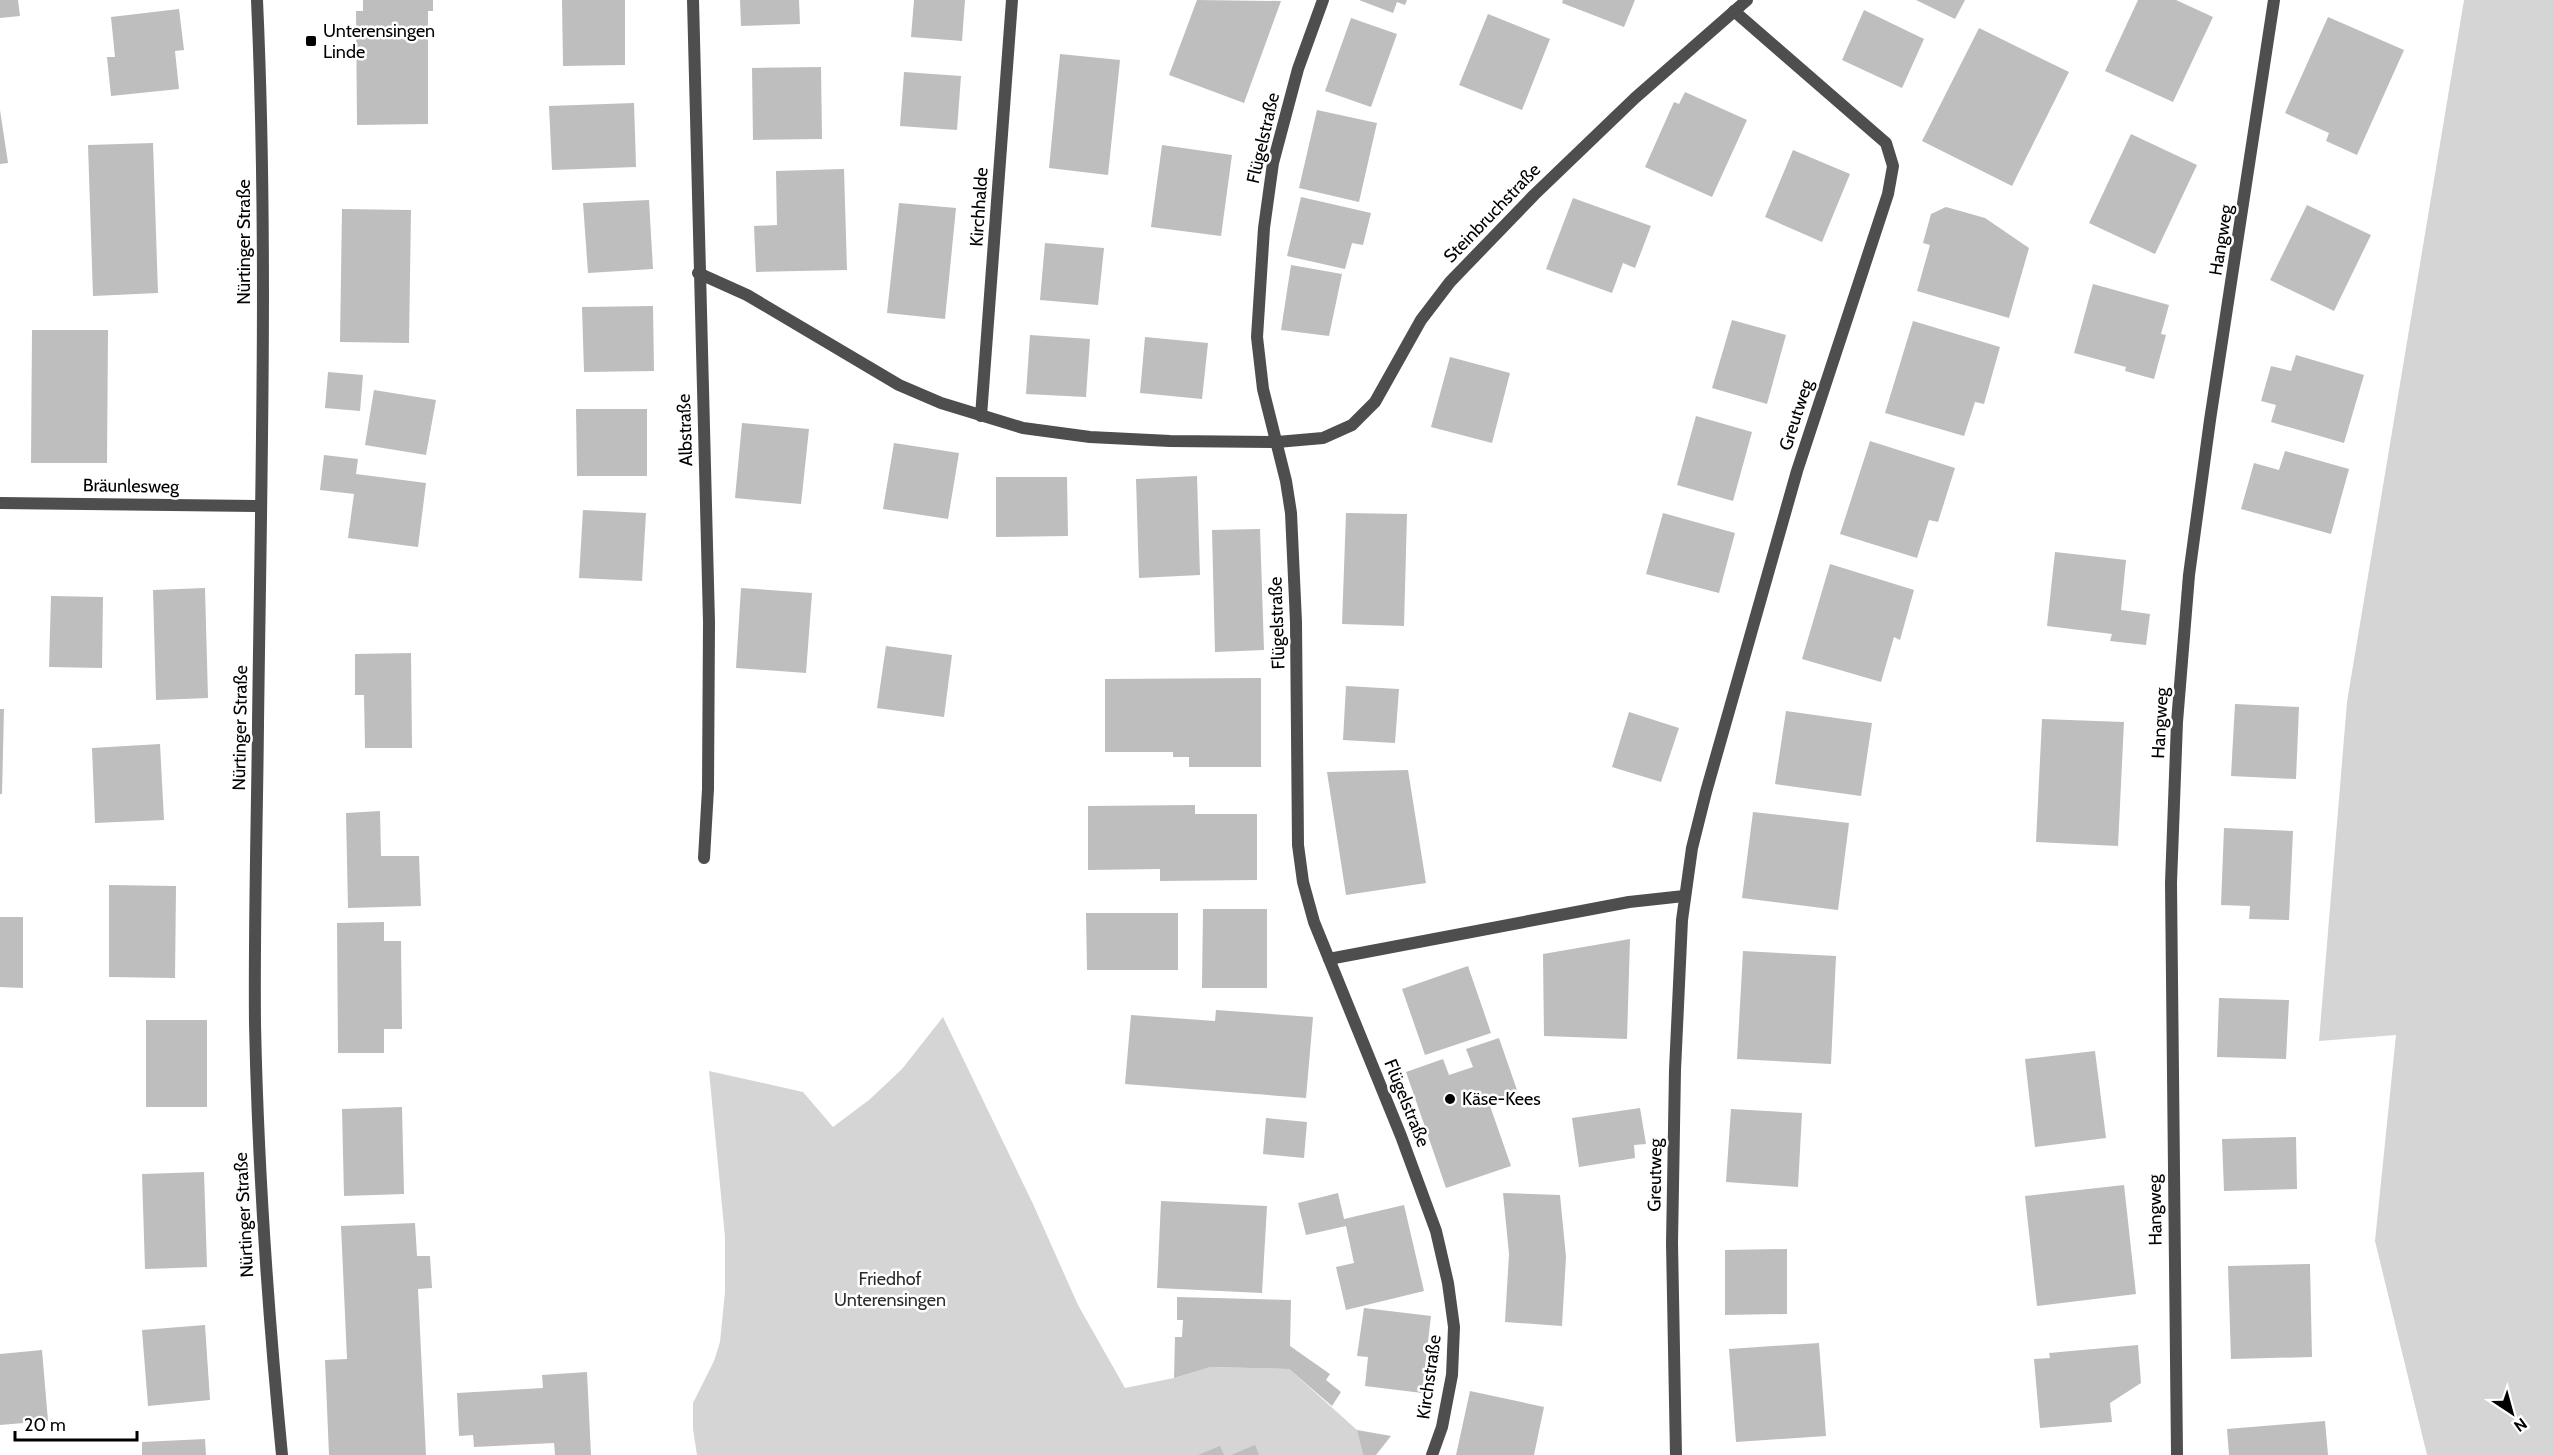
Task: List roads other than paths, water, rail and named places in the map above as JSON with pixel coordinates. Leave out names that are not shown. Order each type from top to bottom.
[{"type":"street","name":"Nürtinger Straße","points":[[257,0],[261,157],[261,506],[255,911],[256,1044],[267,1296],[282,1455]]},
{"type":"street","name":"Albstraße","points":[[693,0],[698,273],[709,622],[708,789],[704,858]]},
{"type":"street","name":"Kirchhalde","points":[[981,416],[1012,0]]},
{"type":"street","name":"Flügelstraße","points":[[1323,0],[1298,69],[1273,163],[1264,228],[1257,337],[1263,389],[1277,442],[1291,513],[1296,622],[1299,845],[1303,882],[1314,922],[1401,1136],[1436,1232]]},
{"type":"street","name":"Steinbruchstraße","points":[[1277,442],[1323,438],[1352,424],[1375,402],[1421,320],[1450,282],[1534,195],[1635,98],[1746,0]]},
{"type":"street","name":"Hangweg","points":[[2177,1455],[2171,884],[2177,722],[2189,575],[2274,0]]},
{"type":"street","name":"Greutweg","points":[[1676,1455],[1672,1243],[1675,1070],[1684,896],[1692,848],[1793,483],[1888,194],[1893,166],[1887,143],[1734,11]]},
{"type":"street","points":[[698,273],[747,295],[899,385],[981,416],[1023,428],[1090,437],[1277,442]]},
{"type":"street","name":"Bräunlesweg","points":[[0,503],[261,506]]},
{"type":"street","points":[[1329,959],[1629,902],[1684,896]]},
{"type":"street","name":"Kirchstraße","points":[[1432,1455],[1442,1427],[1452,1375],[1454,1327],[1448,1283],[1436,1232]]},
{"type":"place","name":"Unterensingen Linde","points":[[311,41]]},
{"type":"place","name":"Käse-Kees","points":[[1450,1099]]},
{"type":"park label","name":"Friedhof Unterensingen","points":[[890,1289]]}]
